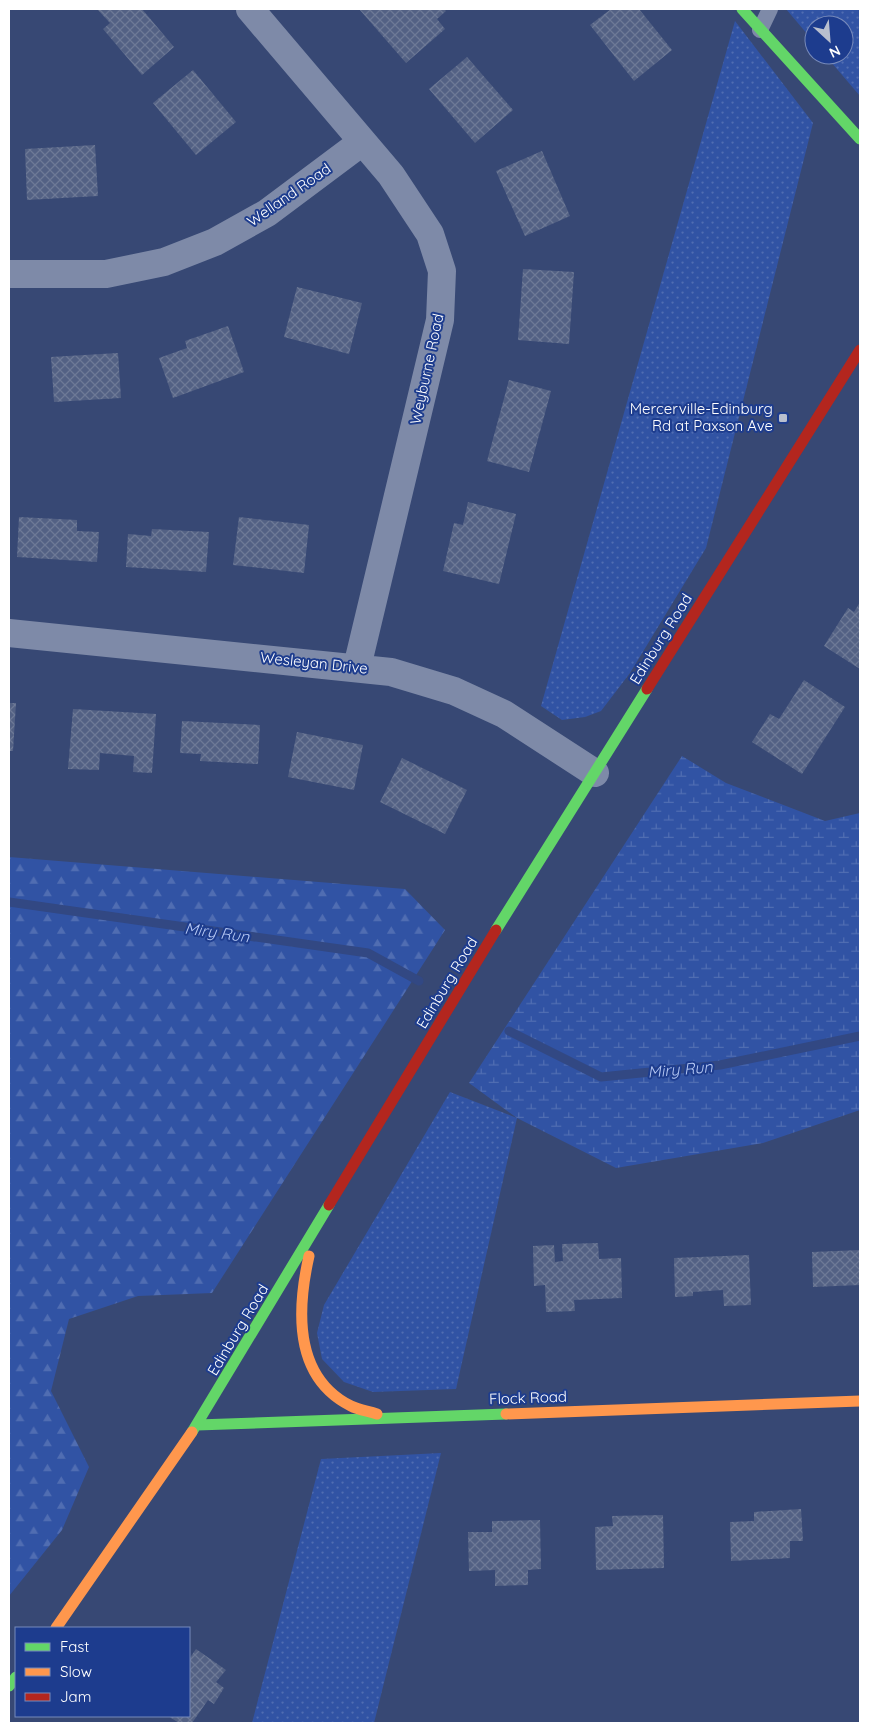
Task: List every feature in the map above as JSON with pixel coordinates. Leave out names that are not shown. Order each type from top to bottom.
[{"type":"main road","points":[[742,9],[860,140]]},
{"type":"main road","name":"Edinburg Road","points":[[57,1627],[197,1425],[464,982],[860,350]]},
{"type":"main road","points":[[316,1230],[301,1285],[300,1336],[310,1366],[328,1388],[349,1405],[385,1417]]},
{"type":"main road","name":"Flock Road","points":[[197,1425],[860,1401]]},
{"type":"street","name":"Weyburne Road","points":[[250,9],[391,175],[430,234],[442,271],[440,320],[357,667]]},
{"type":"street","name":"Welland Road","points":[[9,274],[106,274],[164,262],[215,242],[268,213],[362,142]]},
{"type":"street","name":"Wesleyan Drive","points":[[9,633],[357,667],[391,672],[454,691],[504,714],[595,773]]},
{"type":"lane","points":[[760,30],[770,9]]},
{"type":"green space","points":[[786,9],[860,9],[860,96],[834,65],[854,65],[854,15],[804,15],[804,30]]},
{"type":"green space","points":[[735,21],[813,123],[706,548],[630,673],[601,711],[585,717],[562,720],[541,706]]},
{"type":"green space","points":[[682,756],[726,783],[825,821],[860,813],[860,1110],[763,1143],[616,1168],[517,1118],[469,1083]]},
{"type":"green space","points":[[9,857],[405,889],[445,930],[212,1293],[138,1296],[69,1319],[51,1391],[89,1467],[62,1530],[9,1596]]},
{"type":"green space","points":[[450,1092],[517,1118],[456,1389],[373,1392],[344,1382],[322,1359],[317,1333],[324,1305]]},
{"type":"green space","points":[[441,1453],[374,1723],[252,1723],[321,1459]]},
{"type":"building","points":[[97,9],[142,9],[174,47],[142,75],[103,29],[110,23]]},
{"type":"building","points":[[359,9],[444,9],[446,11],[437,19],[445,29],[406,63]]},
{"type":"building","points":[[611,9],[639,9],[672,50],[634,81],[590,25]]},
{"type":"building","points":[[467,57],[513,110],[475,143],[429,89]]},
{"type":"building","points":[[193,70],[236,122],[196,155],[153,103]]},
{"type":"building","points":[[95,145],[98,196],[27,200],[25,149]]},
{"type":"building","points":[[542,151],[570,216],[525,236],[496,171]]},
{"type":"building","points":[[523,269],[574,272],[569,344],[518,340]]},
{"type":"building","points":[[297,287],[362,303],[349,354],[284,337]]},
{"type":"building","points":[[228,326],[244,372],[173,398],[159,358],[187,348],[185,341]]},
{"type":"building","points":[[118,353],[121,398],[54,402],[51,357]]},
{"type":"building","points":[[509,380],[551,391],[529,472],[487,461]]},
{"type":"building","points":[[468,502],[516,514],[499,584],[443,571],[454,523],[463,525]]},
{"type":"building","points":[[19,517],[77,520],[77,531],[99,532],[97,562],[17,557]]},
{"type":"building","points":[[239,517],[309,525],[304,573],[233,565]]},
{"type":"building","points":[[152,529],[209,532],[206,572],[126,567],[128,534],[151,536]]},
{"type":"building","points":[[860,602],[860,669],[824,646],[848,608],[854,612]]},
{"type":"building","points":[[804,680],[845,707],[802,774],[752,742],[770,714],[779,719]]},
{"type":"building","points":[[9,703],[16,703],[13,751],[9,751]]},
{"type":"building","points":[[73,709],[156,714],[152,773],[133,772],[134,756],[100,753],[99,770],[68,769]]},
{"type":"building","points":[[182,721],[260,725],[258,764],[200,761],[201,754],[180,753]]},
{"type":"building","points":[[297,732],[363,745],[354,790],[288,777]]},
{"type":"building","points":[[402,758],[467,790],[445,834],[380,802]]},
{"type":"building","points":[[598,1243],[599,1259],[621,1258],[622,1298],[574,1300],[575,1311],[546,1312],[545,1285],[534,1286],[533,1246],[554,1245],[555,1262],[563,1261],[562,1244]]},
{"type":"building","points":[[860,1250],[860,1285],[813,1287],[812,1252]]},
{"type":"building","points":[[749,1255],[751,1305],[724,1306],[723,1290],[693,1292],[693,1296],[675,1297],[674,1258]]},
{"type":"building","points":[[801,1509],[803,1541],[790,1541],[790,1558],[731,1561],[730,1522],[754,1521],[754,1512]]},
{"type":"building","points":[[663,1515],[664,1568],[596,1570],[595,1527],[613,1526],[612,1516]]},
{"type":"building","points":[[540,1520],[541,1569],[528,1570],[528,1585],[495,1586],[495,1570],[469,1571],[468,1532],[492,1532],[492,1521]]},
{"type":"building","points":[[196,1649],[226,1670],[216,1682],[224,1688],[214,1704],[208,1700],[192,1723],[179,1723],[170,1717],[190,1717],[190,1658]]},
{"type":"waterway","name":"Miry Run","points":[[9,902],[368,953],[419,981]]},
{"type":"waterway","name":"Miry Run","points":[[509,1031],[601,1077],[720,1065],[860,1036]]},
{"type":"traffic: fast","points":[[742,9],[860,139]]},
{"type":"traffic: fast","points":[[496,930],[647,689]]},
{"type":"traffic: fast","points":[[192,1432],[329,1205]]},
{"type":"traffic: fast","points":[[197,1425],[506,1414]]},
{"type":"traffic: fast","points":[[9,1686],[15,1678]]},
{"type":"traffic: slow","points":[[309,1256],[302,1298],[304,1340],[309,1360],[318,1378],[332,1393],[357,1409],[377,1414]]},
{"type":"traffic: slow","points":[[506,1414],[860,1401]]},
{"type":"traffic: slow","points":[[57,1627],[192,1432]]},
{"type":"traffic: jam","points":[[647,689],[860,350]]},
{"type":"traffic: jam","points":[[329,1205],[496,930]]},
{"type":"place","name":"Mercerville-Edinburg Rd at Paxson Ave","points":[[783,418]]}]
